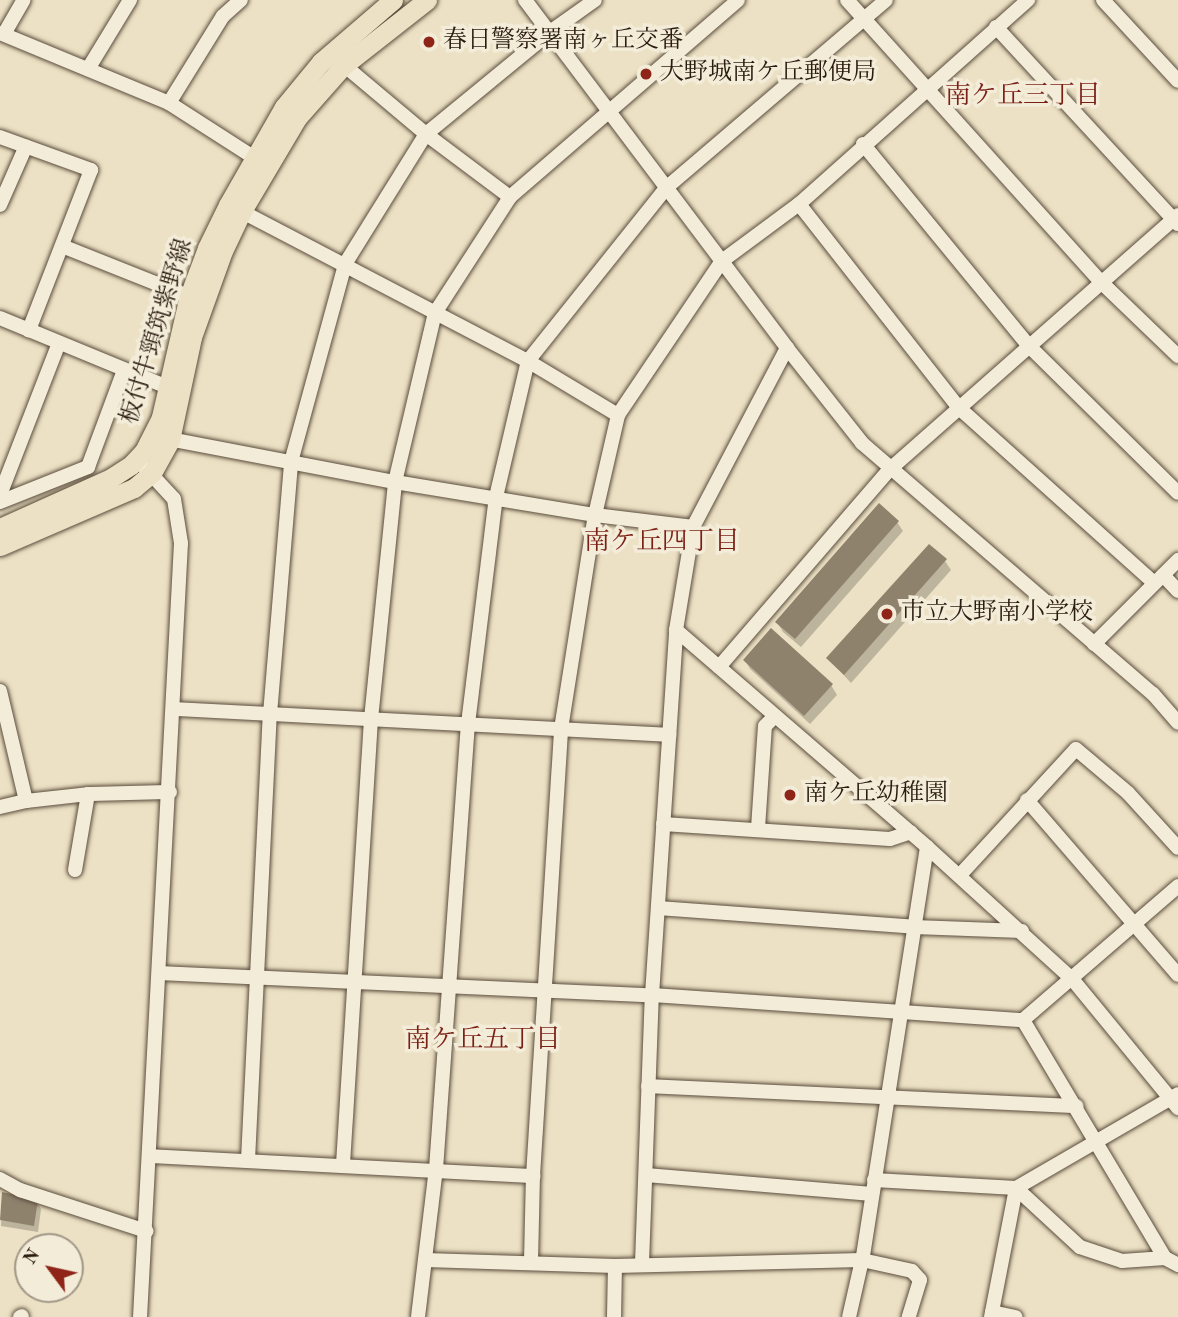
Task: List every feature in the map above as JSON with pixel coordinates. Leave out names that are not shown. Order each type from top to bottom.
[{"type":"main road","name":"板付牛頸筑紫野線","points":[[0,528],[111,478],[163,437],[167,387],[197,299],[235,208],[261,162],[297,118],[338,59],[393,0]]},
{"type":"main road","name":"板付牛頸筑紫野線","points":[[338,59],[427,0]]},
{"type":"main road","name":"板付牛頸筑紫野線","points":[[0,546],[134,488],[152,473],[192,337],[197,299]]},
{"type":"street","points":[[24,0],[2,34],[169,103],[261,162]]},
{"type":"street","points":[[88,69],[130,0]]},
{"type":"street","points":[[169,103],[223,16],[241,0]]},
{"type":"street","points":[[525,0],[839,416],[890,469],[1153,694],[1178,723]]},
{"type":"street","points":[[248,1160],[270,714],[291,462],[345,264],[426,134],[550,32],[595,0]]},
{"type":"street","points":[[343,1164],[371,719],[395,482],[435,313],[510,197],[738,0]]},
{"type":"street","points":[[847,0],[1101,282],[1178,356]]},
{"type":"street","points":[[418,1317],[436,1168],[468,724],[496,497],[528,361],[666,188],[886,0]]},
{"type":"street","points":[[531,1262],[533,1176],[561,729],[595,515],[618,415],[722,261],[799,204],[863,144],[1028,0]]},
{"type":"street","points":[[1103,0],[1178,81]]},
{"type":"street","points":[[719,667],[890,469],[1176,219],[996,27]]},
{"type":"street","points":[[338,59],[426,134],[510,197]]},
{"type":"street","points":[[0,137],[91,170],[29,330]]},
{"type":"street","points":[[863,144],[1029,346],[1178,493]]},
{"type":"street","points":[[0,205],[26,146]]},
{"type":"street","points":[[799,204],[958,407],[1159,579],[1178,591]]},
{"type":"street","points":[[235,208],[528,361],[618,415]]},
{"type":"street","points":[[62,246],[197,299]]},
{"type":"street","points":[[0,318],[167,387]]},
{"type":"street","points":[[0,495],[59,343]]},
{"type":"street","points":[[642,1263],[652,995],[676,630],[693,527],[787,348]]},
{"type":"street","points":[[0,502],[88,467],[124,370]]},
{"type":"street","points":[[163,437],[395,482],[595,515],[693,527]]},
{"type":"street","points":[[137,459],[174,499],[181,543],[175,709],[140,1317]]},
{"type":"street","points":[[1094,644],[1178,560]]},
{"type":"street","points":[[646,1175],[873,1187],[1016,1188],[1176,1100],[1073,980],[1022,931],[676,630]]},
{"type":"street","points":[[0,691],[26,801]]},
{"type":"street","points":[[175,709],[669,735]]},
{"type":"street","points":[[758,828],[765,726],[775,716]]},
{"type":"street","points":[[960,875],[1076,749],[1128,793],[1178,848]]},
{"type":"street","points":[[0,807],[26,801],[88,794],[170,792]]},
{"type":"street","points":[[75,870],[88,794]]},
{"type":"street","points":[[1027,800],[1178,975]]},
{"type":"street","points":[[663,824],[758,828],[890,839],[911,832]]},
{"type":"street","points":[[849,1317],[862,1260],[927,846]]},
{"type":"street","points":[[160,974],[544,993],[652,995],[1023,1020],[1073,980],[1178,886]]},
{"type":"street","points":[[658,908],[914,927],[1022,931]]},
{"type":"street","points":[[1023,1020],[1171,1262]]},
{"type":"street","points":[[648,1086],[1077,1105]]},
{"type":"street","points":[[149,1156],[436,1168],[533,1176]]},
{"type":"street","points":[[0,1179],[20,1190],[146,1231]]},
{"type":"street","points":[[1016,1188],[1080,1247],[1122,1261],[1171,1262]]},
{"type":"street","points":[[1015,1317],[991,1315],[1016,1188]]},
{"type":"street","points":[[425,1260],[615,1266],[642,1263],[862,1260],[912,1271],[920,1280],[909,1317]]},
{"type":"street","points":[[614,1317],[615,1266]]},
{"type":"building","points":[[879,503],[899,521],[795,639],[775,622]]},
{"type":"building","points":[[929,544],[947,559],[844,675],[826,658]]},
{"type":"building","points":[[771,628],[833,684],[804,716],[743,660]]},
{"type":"building","points":[[2,1192],[38,1200],[34,1226],[0,1220]]},
{"type":"place","name":"春日警察署南ヶ丘交番","points":[[429,42]]},
{"type":"place","name":"大野城南ケ丘郵便局","points":[[646,74]]},
{"type":"place","name":"市立大野南小学校","points":[[887,614]]},
{"type":"place","name":"南ケ丘幼稚園","points":[[790,795]]},
{"type":"district","name":"南ケ丘三丁目","points":[[1023,97]]},
{"type":"district","name":"南ケ丘四丁目","points":[[662,543]]},
{"type":"district","name":"南ケ丘五丁目","points":[[483,1041]]}]
